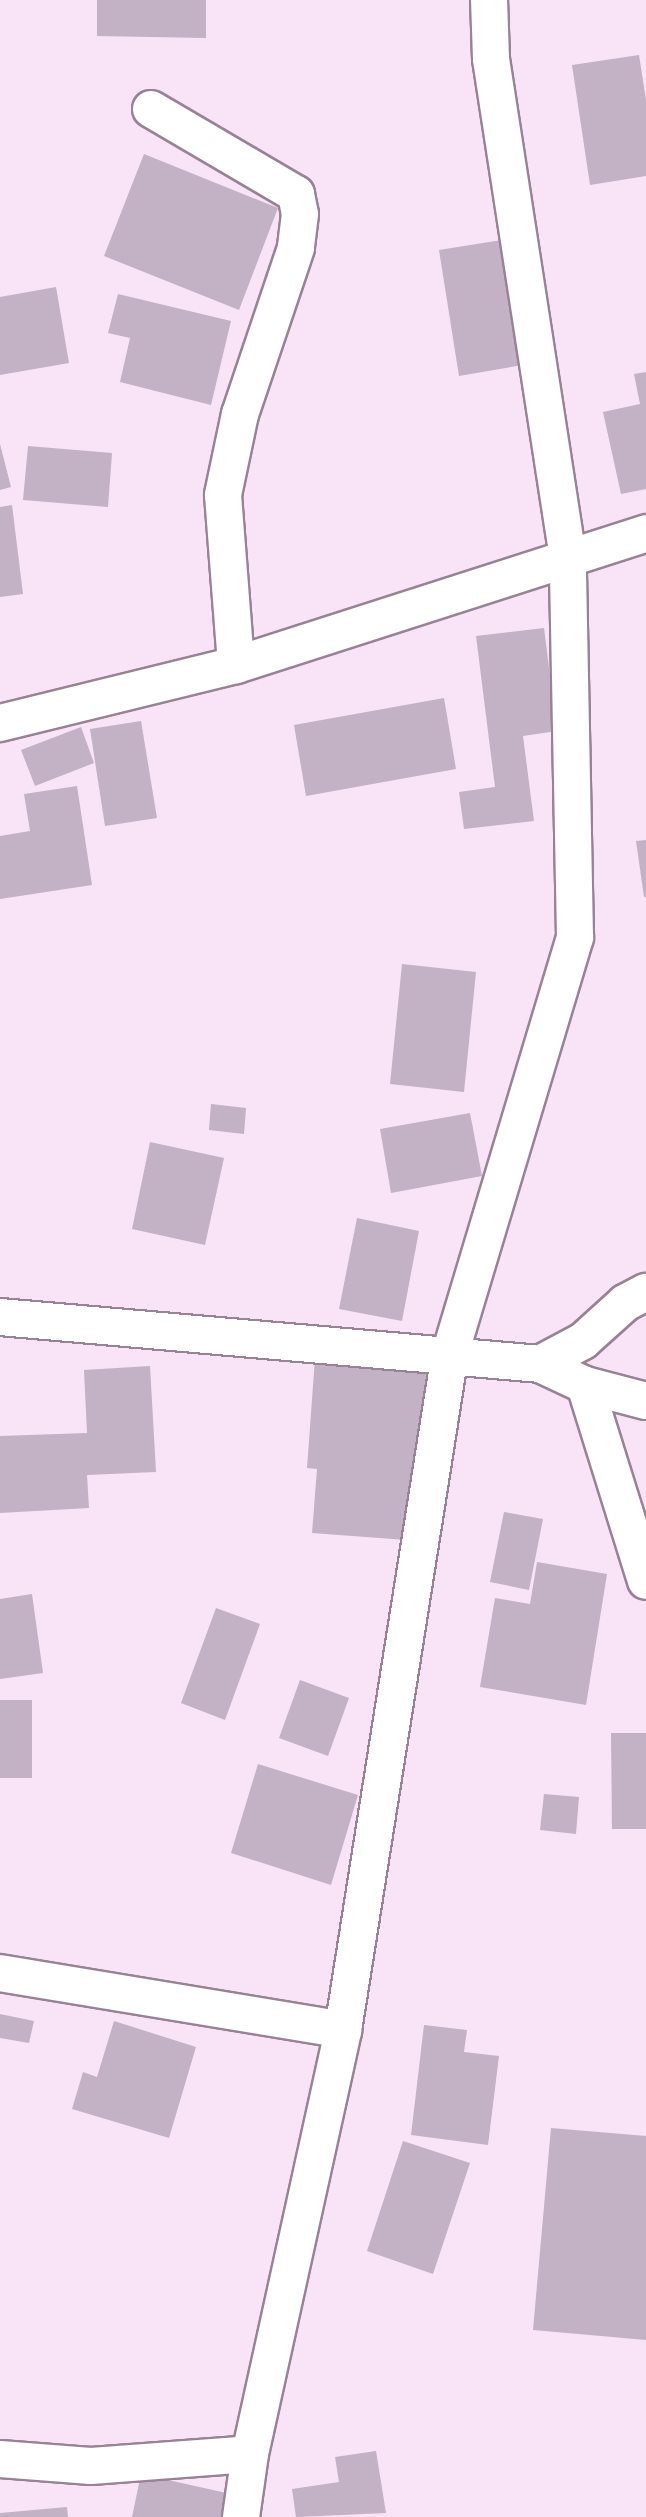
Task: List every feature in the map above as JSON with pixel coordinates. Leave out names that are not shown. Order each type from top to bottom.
[{"type":"street","points":[[241,2517],[250,2454],[343,2030],[450,1354],[575,937],[568,558],[491,59],[489,0]]},
{"type":"street","points":[[151,109],[296,194],[300,214],[296,248],[240,414],[223,495],[236,665]]},
{"type":"street","points":[[0,723],[236,665],[646,533]]},
{"type":"street","points":[[540,1364],[583,1341],[625,1303],[646,1292]]},
{"type":"street","points":[[0,1317],[540,1364],[585,1385],[646,1401]]},
{"type":"street","points":[[585,1385],[646,1581]]},
{"type":"street","points":[[0,1973],[343,2030]]},
{"type":"street","points":[[0,2459],[91,2466],[250,2454]]},
{"type":"building","points":[[97,0],[206,0],[206,38],[97,36]]},
{"type":"building","points":[[639,55],[646,100],[646,176],[590,185],[572,65]]},
{"type":"building","points":[[144,154],[278,208],[239,310],[104,256]]},
{"type":"building","points":[[508,239],[529,364],[459,376],[439,250]]},
{"type":"building","points":[[56,287],[69,363],[0,375],[0,297]]},
{"type":"building","points":[[118,294],[231,321],[211,405],[120,382],[130,338],[108,333]]},
{"type":"building","points":[[646,372],[646,489],[621,494],[603,412],[640,404],[634,374]]},
{"type":"building","points":[[0,444],[11,487],[0,490]]},
{"type":"building","points":[[28,446],[112,453],[108,507],[23,500]]},
{"type":"building","points":[[12,505],[23,594],[0,597],[0,507]]},
{"type":"building","points":[[544,628],[557,731],[523,736],[534,821],[464,829],[459,792],[495,787],[476,636]]},
{"type":"building","points":[[444,698],[456,769],[306,796],[294,725]]},
{"type":"building","points":[[141,721],[157,818],[105,826],[90,729]]},
{"type":"building","points":[[81,727],[94,763],[35,786],[21,750]]},
{"type":"building","points":[[77,786],[92,885],[0,899],[0,836],[30,831],[24,794]]},
{"type":"building","points":[[646,840],[646,897],[644,897],[636,841]]},
{"type":"building","points":[[402,964],[476,972],[464,1092],[390,1084]]},
{"type":"building","points":[[211,1104],[246,1108],[244,1134],[209,1130]]},
{"type":"building","points":[[470,1113],[482,1176],[391,1193],[380,1129]]},
{"type":"building","points":[[150,1142],[224,1158],[205,1245],[132,1229]]},
{"type":"building","points":[[357,1218],[419,1231],[402,1321],[339,1309]]},
{"type":"building","points":[[315,1358],[431,1367],[423,1469],[412,1468],[406,1540],[312,1533],[317,1469],[307,1468]]},
{"type":"building","points":[[150,1366],[156,1472],[87,1475],[89,1508],[0,1513],[0,1436],[87,1433],[84,1370]]},
{"type":"building","points":[[504,1512],[543,1519],[529,1590],[490,1582]]},
{"type":"building","points":[[537,1562],[607,1574],[586,1705],[480,1687],[495,1598],[530,1604]]},
{"type":"building","points":[[32,1594],[43,1673],[0,1679],[0,1599]]},
{"type":"building","points":[[216,1608],[260,1624],[225,1720],[181,1703]]},
{"type":"building","points":[[300,1680],[349,1698],[328,1756],[279,1738]]},
{"type":"building","points":[[0,1700],[32,1700],[32,1778],[0,1778]]},
{"type":"building","points":[[611,1733],[646,1733],[646,1829],[612,1829]]},
{"type":"building","points":[[258,1764],[358,1795],[331,1885],[231,1853]]},
{"type":"building","points":[[544,1794],[579,1797],[576,1834],[540,1830]]},
{"type":"building","points":[[0,2014],[34,2021],[29,2043],[0,2038]]},
{"type":"building","points":[[114,2021],[196,2047],[169,2138],[72,2109],[83,2072],[97,2077]]},
{"type":"building","points":[[424,2025],[467,2030],[464,2052],[499,2056],[488,2145],[411,2135]]},
{"type":"building","points":[[551,2128],[646,2136],[646,2340],[533,2330]]},
{"type":"building","points":[[403,2141],[470,2163],[433,2274],[367,2251]]},
{"type":"building","points":[[376,2451],[386,2513],[296,2517],[292,2489],[339,2482],[335,2457]]},
{"type":"building","points":[[141,2474],[231,2494],[226,2517],[132,2517]]},
{"type":"building","points":[[67,2507],[68,2517],[0,2517],[0,2513]]}]
